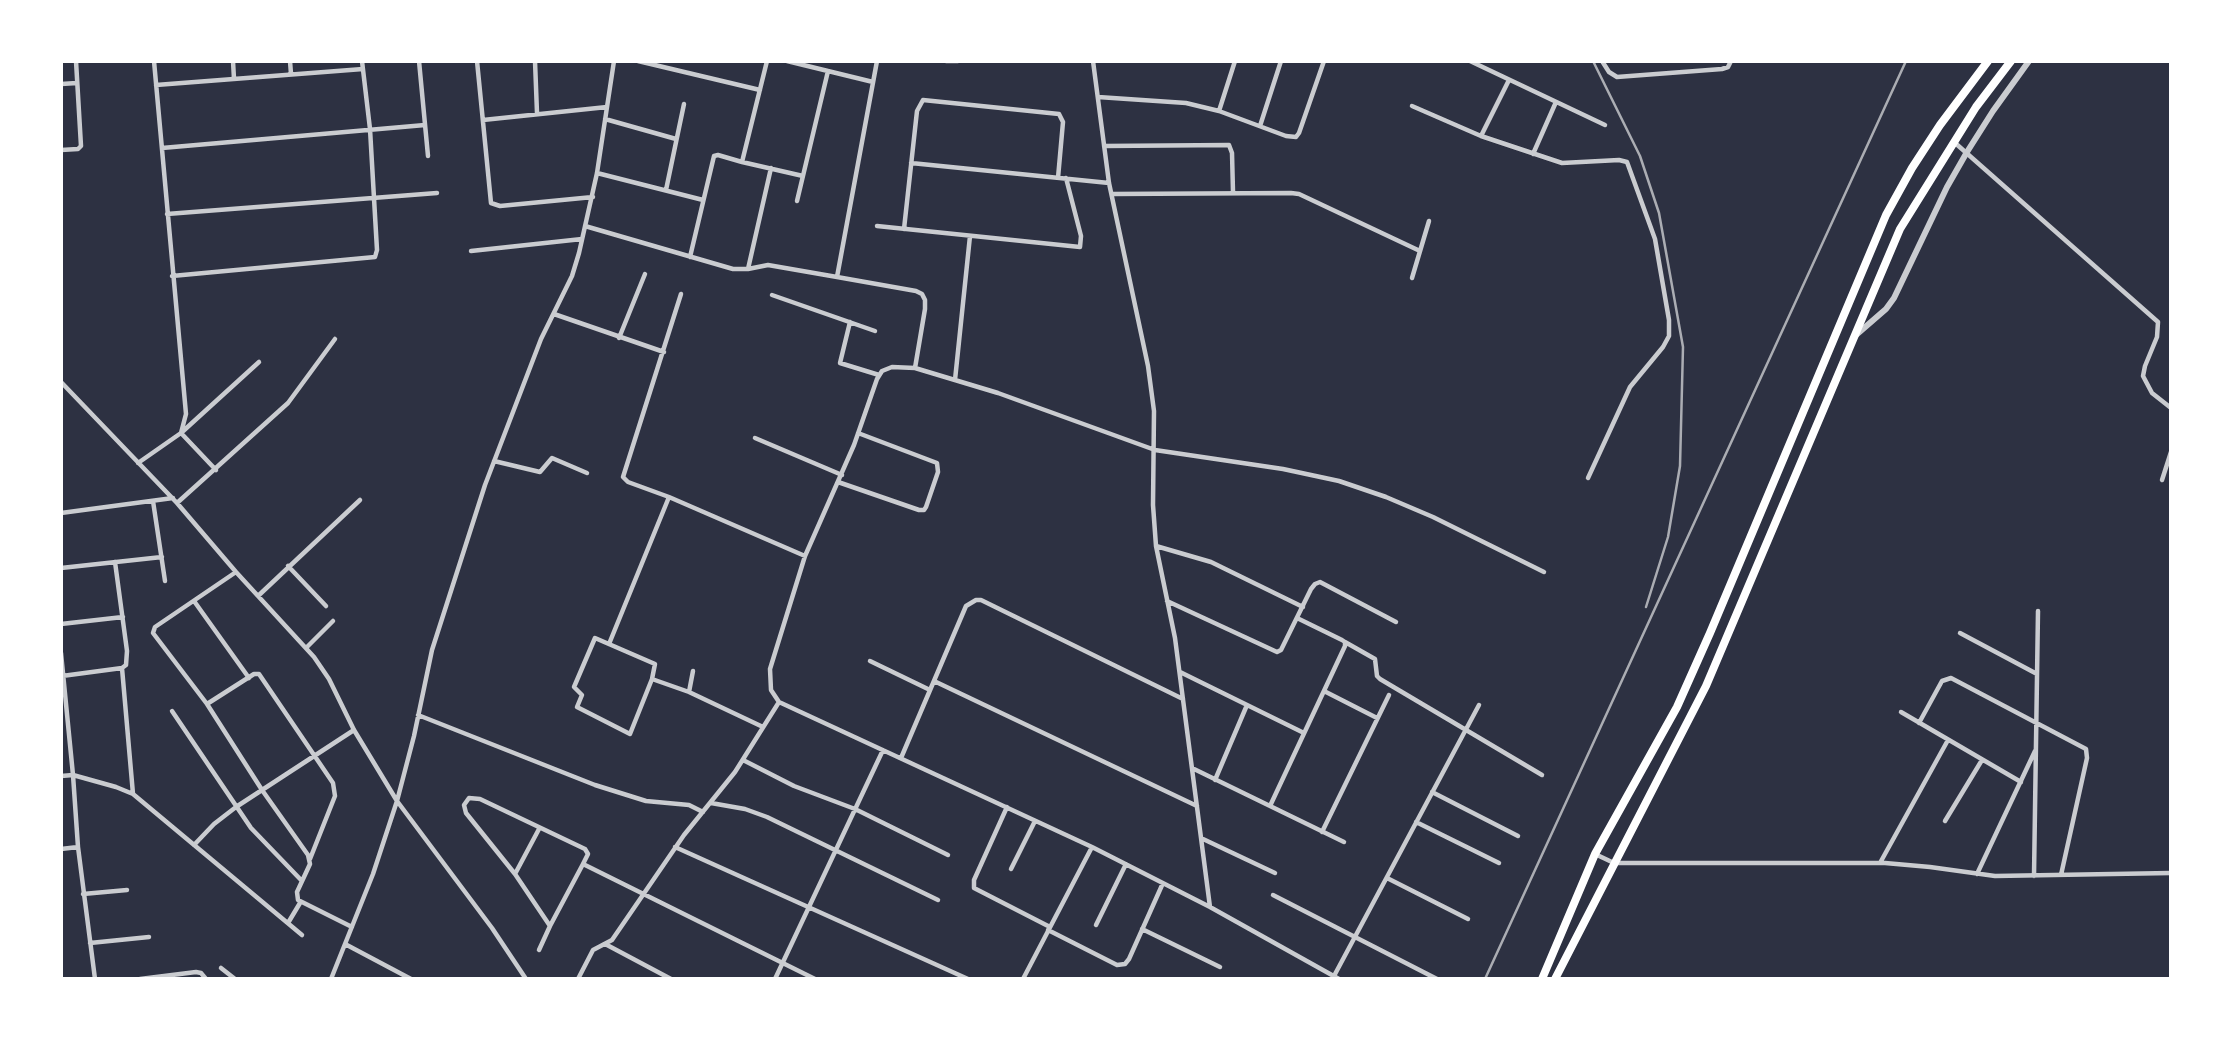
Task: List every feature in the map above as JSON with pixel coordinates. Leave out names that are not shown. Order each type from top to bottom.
[{"type":"highway","points":[[1555,979],[1706,686],[1900,229],[1976,107],[2011,61]]},
{"type":"highway","points":[[1542,979],[1595,854],[1676,707],[1705,645],[1886,215],[1919,157],[1986,63]]},
{"type":"street","points":[[61,150],[78,149],[81,146],[76,61]]},
{"type":"street","points":[[154,61],[186,414],[181,433]]},
{"type":"street","points":[[233,61],[234,79]]},
{"type":"street","points":[[290,61],[291,74]]},
{"type":"street","points":[[172,276],[375,257],[377,250],[370,130],[362,61]]},
{"type":"street","points":[[419,61],[428,156]]},
{"type":"street","points":[[477,61],[489,198],[495,206],[593,197]]},
{"type":"street","points":[[535,61],[537,113]]},
{"type":"street","points":[[331,979],[378,861],[397,801],[432,650],[494,461],[541,340],[572,276],[593,197],[614,61]]},
{"type":"street","points":[[638,61],[760,90]]},
{"type":"street","points":[[742,162],[767,61]]},
{"type":"street","points":[[788,61],[873,82]]},
{"type":"street","points":[[837,277],[877,61]]},
{"type":"street","points":[[946,61],[958,61]]},
{"type":"street","points":[[1093,61],[1109,183],[1148,366],[1154,411],[1153,505],[1156,546],[1180,672],[1210,907]]},
{"type":"street","points":[[1219,111],[1235,61]]},
{"type":"street","points":[[1260,126],[1280,61]]},
{"type":"street","points":[[1098,97],[1172,101],[1219,111],[1286,136],[1296,137],[1324,61]]},
{"type":"street","points":[[1470,61],[1605,125]]},
{"type":"street","points":[[1602,61],[1612,75],[1623,77],[1722,69],[1728,67],[1731,61]]},
{"type":"street","points":[[1856,335],[1886,309],[1894,298],[1966,152],[2029,61]]},
{"type":"street","points":[[156,85],[363,69]]},
{"type":"street","points":[[797,201],[828,71]]},
{"type":"street","points":[[1481,136],[1509,80]]},
{"type":"street","points":[[61,84],[77,83]]},
{"type":"street","points":[[904,229],[919,105],[923,100],[1059,114],[1063,122],[1058,178]]},
{"type":"street","points":[[1533,154],[1556,102]]},
{"type":"street","points":[[666,190],[684,104]]},
{"type":"street","points":[[1412,106],[1481,136],[1562,163],[1619,160],[1627,162],[1660,259],[1669,336],[1630,387],[1588,478]]},
{"type":"street","points":[[483,120],[607,107]]},
{"type":"street","points":[[605,120],[676,139]]},
{"type":"street","points":[[162,148],[425,125]]},
{"type":"street","points":[[1954,142],[2158,322],[2159,330],[2143,376],[2152,393],[2171,408]]},
{"type":"street","points":[[1104,146],[1229,145],[1232,148],[1233,192]]},
{"type":"street","points":[[690,257],[714,156],[803,176]]},
{"type":"street","points":[[911,163],[1109,183]]},
{"type":"street","points":[[748,269],[771,168]]},
{"type":"street","points":[[597,173],[703,200]]},
{"type":"street","points":[[877,226],[1080,247],[1081,236],[1066,178]]},
{"type":"street","points":[[167,214],[437,193]]},
{"type":"street","points":[[1112,194],[1299,194],[1420,251]]},
{"type":"street","points":[[1412,278],[1429,220]]},
{"type":"street","points":[[586,226],[733,269],[768,265],[916,291],[922,294],[925,300],[925,309],[915,368]]},
{"type":"street","points":[[955,380],[970,236]]},
{"type":"street","points":[[471,251],[582,239]]},
{"type":"street","points":[[620,338],[645,274]]},
{"type":"street","points":[[681,295],[623,477],[628,482],[805,556]]},
{"type":"street","points":[[772,295],[875,331]]},
{"type":"street","points":[[554,314],[664,352]]},
{"type":"street","points":[[850,322],[839,363],[879,375]]},
{"type":"street","points":[[177,503],[288,403],[335,339]]},
{"type":"street","points":[[138,463],[181,433],[259,362]]},
{"type":"street","points":[[1479,705],[1355,937],[1337,978],[1210,907],[1092,847],[779,702],[771,690],[770,669],[805,556],[842,475],[879,375],[892,367],[915,368],[955,380],[1155,450],[1283,469],[1350,485],[1433,517],[1544,572]]},
{"type":"street","points":[[61,382],[173,498],[322,667],[354,730],[397,801],[492,928],[526,979]]},
{"type":"street","points":[[181,433],[216,470]]},
{"type":"street","points":[[838,482],[919,510],[926,507],[939,468],[937,463],[858,433]]},
{"type":"street","points":[[755,438],[842,475]]},
{"type":"street","points":[[2162,480],[2171,452]]},
{"type":"street","points":[[494,461],[540,472],[552,458],[587,473]]},
{"type":"street","points":[[609,644],[669,497]]},
{"type":"street","points":[[61,513],[173,498]]},
{"type":"street","points":[[258,596],[360,500]]},
{"type":"street","points":[[153,501],[165,581]]},
{"type":"street","points":[[1156,546],[1211,562],[1303,607]]},
{"type":"street","points":[[61,568],[162,558]]},
{"type":"street","points":[[63,676],[122,668],[126,665],[128,658],[116,562]]},
{"type":"street","points":[[288,566],[326,606]]},
{"type":"street","points":[[236,572],[155,627],[153,633],[207,704],[310,860]]},
{"type":"street","points":[[1166,600],[1277,652],[1281,650],[1315,584],[1320,582],[1396,622]]},
{"type":"street","points":[[901,758],[970,602],[981,600],[1183,699]]},
{"type":"street","points":[[194,601],[249,678]]},
{"type":"street","points":[[2034,876],[2038,611]]},
{"type":"street","points":[[61,624],[123,617]]},
{"type":"street","points":[[1297,618],[1376,659],[1378,678],[1542,775]]},
{"type":"street","points":[[306,648],[333,621]]},
{"type":"street","points":[[1960,633],[2037,674]]},
{"type":"street","points":[[595,638],[655,664],[652,679],[630,734],[577,707],[582,695],[573,687],[595,638]]},
{"type":"street","points":[[1270,806],[1345,642]]},
{"type":"street","points":[[61,653],[74,775],[78,847],[94,979]]},
{"type":"street","points":[[870,662],[930,690]]},
{"type":"street","points":[[122,668],[133,794]]},
{"type":"street","points":[[689,692],[694,671]]},
{"type":"street","points":[[1180,672],[1304,733]]},
{"type":"street","points":[[207,704],[249,678],[257,674],[261,676],[333,783],[335,792],[297,897],[300,902],[352,927]]},
{"type":"street","points":[[1919,723],[1942,681],[1948,677],[2082,746],[2087,754],[2061,875]]},
{"type":"street","points":[[652,679],[689,692],[764,727]]},
{"type":"street","points":[[934,681],[1198,806]]},
{"type":"street","points":[[1324,691],[1377,718]]},
{"type":"street","points":[[1322,832],[1389,695]]},
{"type":"street","points":[[578,979],[595,947],[606,945],[612,940],[675,847],[743,760],[779,702]]},
{"type":"street","points":[[1215,780],[1247,705]]},
{"type":"street","points":[[172,711],[257,835],[302,881]]},
{"type":"street","points":[[1900,712],[2021,782]]},
{"type":"street","points":[[418,715],[595,785],[646,801],[689,805],[703,812]]},
{"type":"street","points":[[61,724],[68,724]]},
{"type":"street","points":[[194,845],[214,824],[236,807],[354,730]]},
{"type":"street","points":[[1879,863],[1948,740]]},
{"type":"street","points":[[1977,874],[2036,748]]},
{"type":"street","points":[[775,979],[883,750]]},
{"type":"street","points":[[743,760],[794,786],[855,809],[947,855]]},
{"type":"street","points":[[1945,821],[1982,760]]},
{"type":"street","points":[[1193,769],[1344,842]]},
{"type":"street","points":[[61,776],[74,775],[133,794],[302,935]]},
{"type":"street","points":[[1432,792],[1518,836]]},
{"type":"street","points":[[540,950],[588,854],[585,849],[480,799],[473,797],[466,800],[466,813],[515,874],[550,926]]},
{"type":"street","points":[[711,803],[752,810],[938,900]]},
{"type":"street","points":[[1007,807],[974,880],[974,888],[1120,966],[1128,962],[1163,883]]},
{"type":"street","points":[[1012,869],[1035,821]]},
{"type":"street","points":[[1416,822],[1499,863]]},
{"type":"street","points":[[515,874],[539,829]]},
{"type":"street","points":[[1202,839],[1275,873]]},
{"type":"street","points":[[61,849],[78,847]]},
{"type":"street","points":[[675,847],[968,979]]},
{"type":"street","points":[[1023,979],[1092,847]]},
{"type":"street","points":[[1595,854],[1614,863],[1879,863],[1920,865],[1977,874],[2034,876],[2171,873]]},
{"type":"street","points":[[583,864],[815,979]]},
{"type":"street","points":[[1096,925],[1126,864]]},
{"type":"street","points":[[1387,878],[1468,919]]},
{"type":"street","points":[[83,894],[127,890]]},
{"type":"street","points":[[1273,895],[1432,974],[1437,979]]},
{"type":"street","points":[[288,923],[300,902]]},
{"type":"street","points":[[1142,929],[1220,967]]},
{"type":"street","points":[[90,943],[149,937]]},
{"type":"street","points":[[345,944],[411,979]]},
{"type":"street","points":[[606,945],[671,979]]},
{"type":"street","points":[[221,968],[235,979]]},
{"type":"street","points":[[139,979],[196,972],[206,979]]},
{"type":"railway","points":[[1593,61],[1640,156],[1659,213],[1683,347],[1680,466],[1668,537],[1646,607]]},
{"type":"railway","points":[[1485,979],[1906,61]]}]
